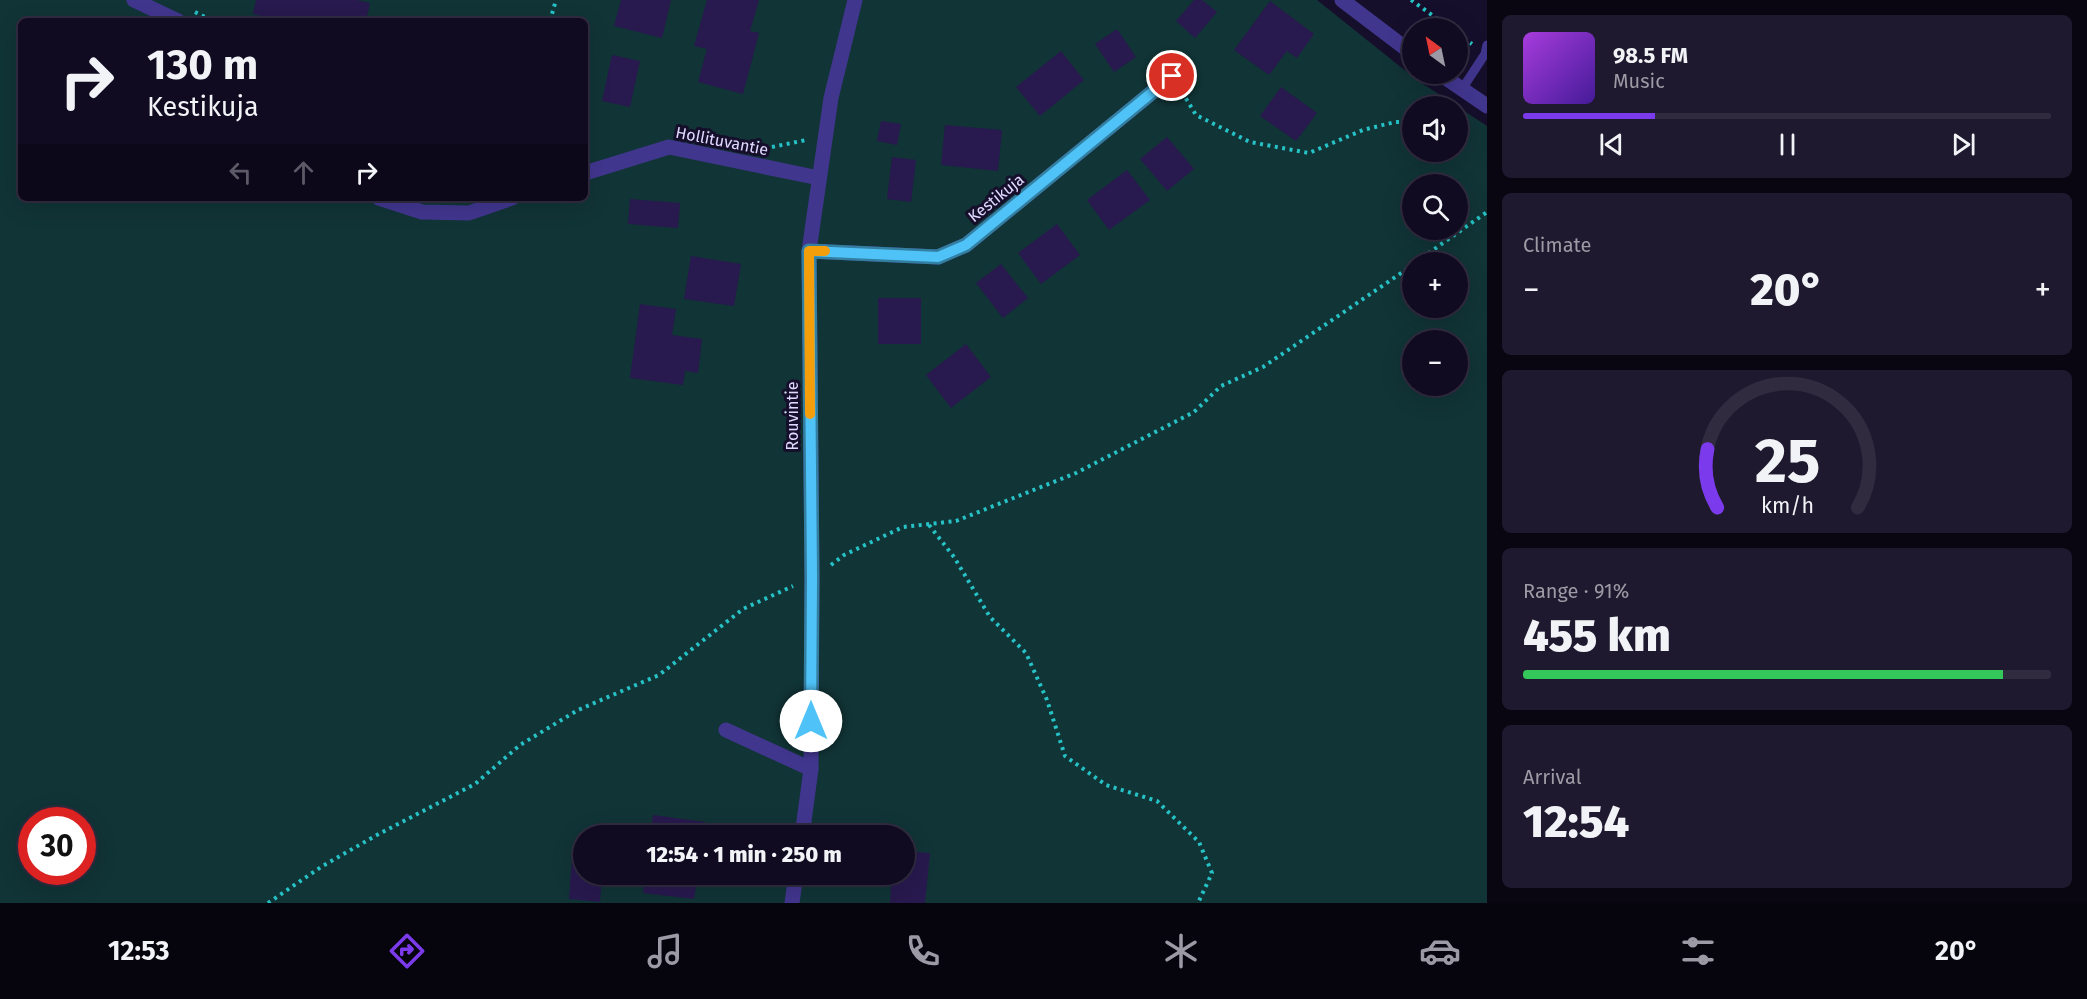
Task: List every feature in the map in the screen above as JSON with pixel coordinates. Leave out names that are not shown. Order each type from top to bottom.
[{"type":"street","points":[[134,0],[172,18]]},
{"type":"street","name":"Rouvintie","points":[[803,825],[811,769],[809,251],[831,98],[855,0]]},
{"type":"street","points":[[1342,0],[1402,46]]},
{"type":"street","name":"Kestikuja","points":[[809,251],[938,257],[966,245],[1172,76]]},
{"type":"street","points":[[1455,84],[1487,106]]},
{"type":"street","name":"Hollituvantie","points":[[588,172],[669,147],[819,178]]},
{"type":"street","points":[[388,201],[422,212],[469,213],[503,201]]},
{"type":"street","points":[[726,730],[811,769]]},
{"type":"street","points":[[792,903],[794,885]]},
{"type":"lane","points":[[1462,89],[1485,54],[1487,45]]},
{"type":"path","points":[[551,18],[556,0]]},
{"type":"path","points":[[1411,0],[1436,18]]},
{"type":"path","points":[[1172,76],[1196,115],[1250,142],[1269,146],[1309,153],[1364,130],[1402,122]]},
{"type":"path","points":[[1431,252],[1487,212]]},
{"type":"path","points":[[844,555],[903,527],[956,521],[1076,473],[1194,412],[1221,386],[1263,367],[1402,272]]},
{"type":"path","points":[[928,524],[954,557],[990,617],[1026,653],[1047,700],[1065,756],[1106,786],[1157,801],[1199,842],[1212,873],[1198,903]]},
{"type":"path","points":[[268,903],[321,867],[475,784],[520,745],[578,710],[659,675],[743,609],[812,578]]},
{"type":"green space","points":[[0,0],[1317,0],[1402,68],[1402,84],[1423,84],[1442,96],[1402,96],[1402,162],[1468,162],[1468,114],[1487,126],[1487,903],[0,903]]},
{"type":"building","points":[[256,0],[357,0],[370,3],[367,18],[271,18],[253,14]]},
{"type":"building","points":[[621,0],[671,0],[662,38],[614,26]]},
{"type":"building","points":[[707,0],[759,0],[750,31],[759,33],[743,94],[698,82],[707,49],[694,46]]},
{"type":"building","points":[[1194,0],[1202,0],[1217,12],[1195,38],[1176,21]]},
{"type":"building","points":[[1270,1],[1314,34],[1297,58],[1287,51],[1269,75],[1234,50]]},
{"type":"building","points":[[1117,29],[1136,57],[1114,72],[1095,44]]},
{"type":"building","points":[[1061,51],[1084,80],[1040,116],[1016,87]]},
{"type":"building","points":[[612,55],[640,61],[630,107],[602,101]]},
{"type":"building","points":[[1281,87],[1317,113],[1296,141],[1260,116]]},
{"type":"building","points":[[881,121],[901,124],[897,145],[877,141]]},
{"type":"building","points":[[945,125],[1002,130],[998,171],[941,165]]},
{"type":"building","points":[[1167,137],[1194,169],[1167,191],[1140,159]]},
{"type":"building","points":[[892,157],[916,160],[911,202],[887,199]]},
{"type":"building","points":[[1127,170],[1150,200],[1109,230],[1087,200]]},
{"type":"building","points":[[630,199],[680,203],[678,228],[628,224]]},
{"type":"building","points":[[1057,224],[1080,255],[1041,284],[1018,253]]},
{"type":"building","points":[[691,256],[741,264],[734,306],[684,299]]},
{"type":"building","points":[[1001,264],[1028,298],[1003,318],[976,283]]},
{"type":"building","points":[[878,298],[921,298],[921,344],[878,344]]},
{"type":"building","points":[[640,304],[676,309],[672,335],[702,339],[698,373],[685,371],[683,385],[630,378]]},
{"type":"building","points":[[966,344],[991,377],[951,408],[926,375]]},
{"type":"building","points":[[653,815],[705,822],[705,825],[652,825]]},
{"type":"building","points":[[915,852],[930,853],[925,903],[890,903],[891,885],[915,885]]},
{"type":"building","points":[[573,858],[573,885],[601,885],[600,902],[569,899]]},
{"type":"building","points":[[644,885],[696,885],[694,899],[643,893]]},
{"type":"slow traffic","points":[[810,414],[809,251],[825,251]]},
{"type":"route","points":[[811,721],[809,251],[938,257],[966,245],[1172,76]]}]
